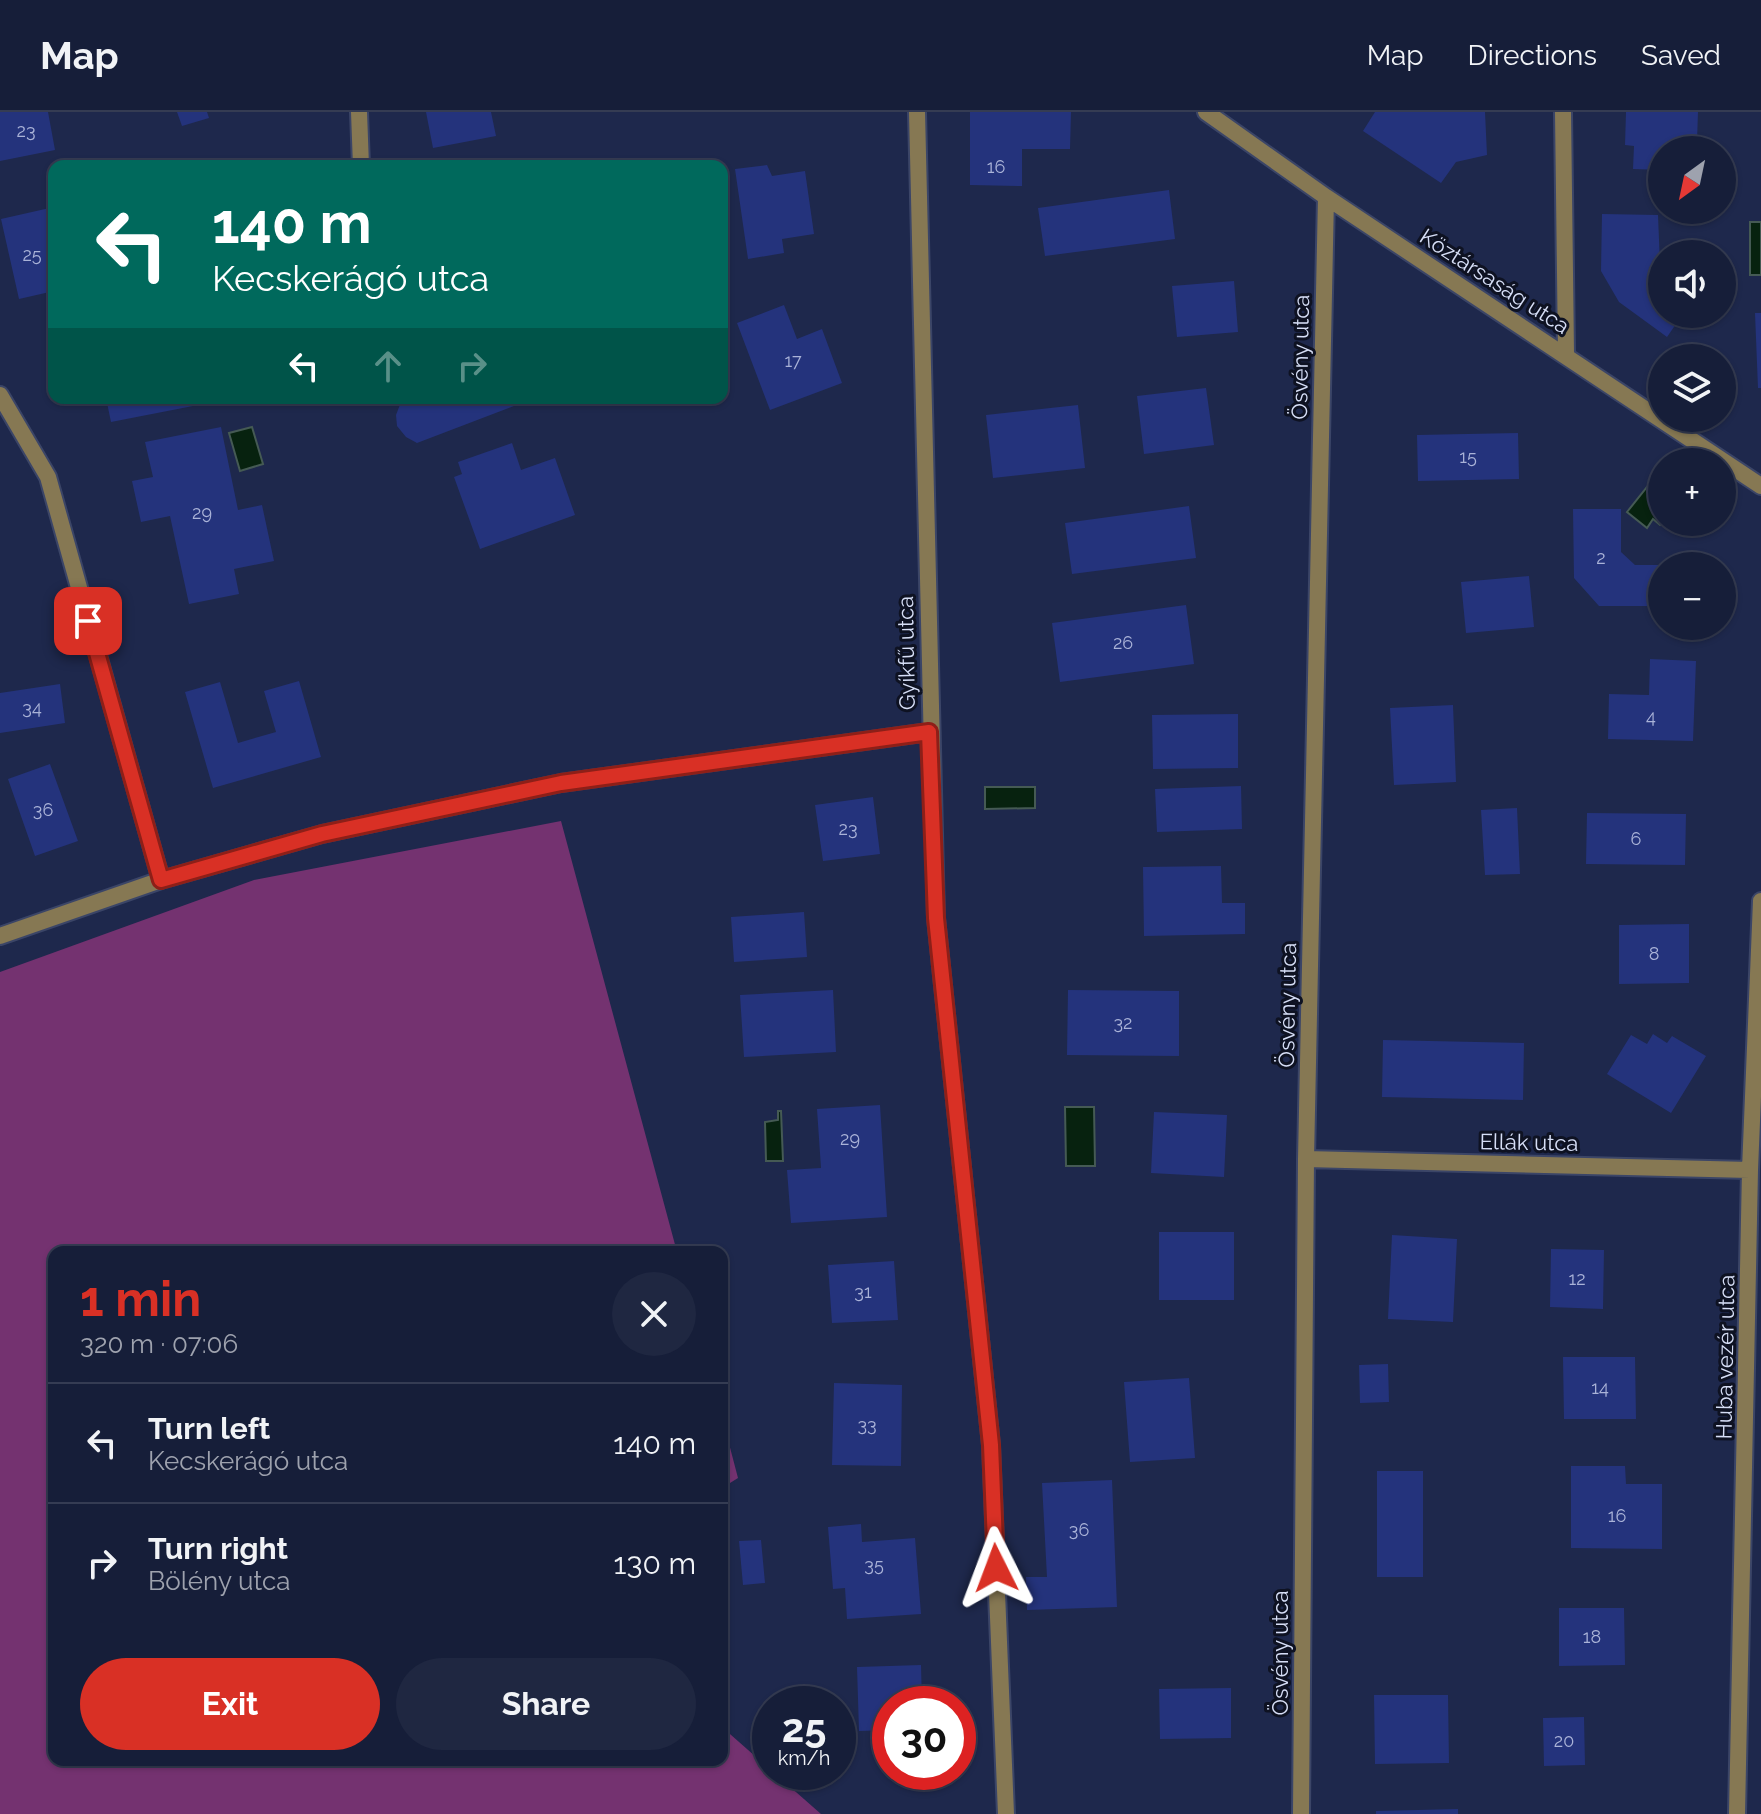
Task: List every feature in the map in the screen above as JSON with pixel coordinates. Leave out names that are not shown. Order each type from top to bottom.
[{"type":"street","points":[[359,112],[361,160]]},
{"type":"street","name":"Gyíkfű utca","points":[[917,112],[929,732],[936,918],[991,1445],[1006,1814]]},
{"type":"street","name":"Köztársaság utca","points":[[1206,112],[1326,197],[1566,353],[1761,486]]},
{"type":"street","points":[[1563,112],[1566,353]]},
{"type":"street","name":"Ösvény utca","points":[[1301,1814],[1306,1159],[1326,197]]},
{"type":"street","points":[[0,395],[48,477],[161,880]]},
{"type":"street","points":[[0,936],[34,921],[161,880],[322,834],[561,783],[929,732]]},
{"type":"street","name":"Huba vezér utca","points":[[1737,1814],[1750,1170],[1761,901]]},
{"type":"street","name":"Ellák utca","points":[[1306,1159],[1750,1170]]},
{"type":"shaded area","points":[[1750,222],[1761,222],[1761,275],[1750,275]]},
{"type":"shaded area","points":[[252,427],[263,464],[240,471],[229,433]]},
{"type":"shaded area","points":[[1648,486],[1647,528],[1627,512]]},
{"type":"shaded area","points":[[985,787],[1035,787],[1035,808],[985,809]]},
{"type":"shaded area","points":[[561,821],[675,1246],[48,1246],[48,1766],[728,1766],[728,1732],[752,1753],[752,1790],[794,1790],[821,1814],[0,1814],[0,972],[254,880]]},
{"type":"shaded area","points":[[1065,1107],[1094,1107],[1095,1166],[1066,1166]]},
{"type":"shaded area","points":[[778,1111],[781,1111],[783,1161],[766,1161],[765,1122],[778,1120]]},
{"type":"shaded area","points":[[728,1440],[738,1478],[728,1484]]},
{"type":"building","points":[[0,112],[48,112],[55,150],[0,161]]},
{"type":"building","points":[[177,112],[207,112],[209,118],[182,126]]},
{"type":"building","points":[[426,112],[491,112],[496,136],[433,148]]},
{"type":"building","points":[[970,112],[1071,112],[1070,149],[1022,149],[1022,186],[970,185]]},
{"type":"building","points":[[1375,112],[1485,112],[1487,155],[1456,162],[1441,183],[1363,131]]},
{"type":"building","points":[[1626,112],[1698,112],[1697,136],[1648,136],[1648,170],[1633,169],[1634,146],[1625,145]]},
{"type":"building","points":[[767,165],[772,176],[805,171],[814,234],[782,239],[784,253],[748,259],[735,169]]},
{"type":"building","points":[[1169,190],[1175,239],[1045,256],[1038,208]]},
{"type":"building","points":[[48,208],[48,292],[19,299],[1,219]]},
{"type":"building","points":[[1602,214],[1648,215],[1648,224],[1658,224],[1659,240],[1648,240],[1648,323],[1619,302],[1601,271]]},
{"type":"building","points":[[1234,281],[1238,332],[1177,337],[1172,286]]},
{"type":"building","points":[[784,305],[797,339],[822,329],[842,383],[770,410],[737,323]]},
{"type":"building","points":[[1755,313],[1761,313],[1761,388],[1758,388]]},
{"type":"building","points":[[1655,328],[1673,328],[1667,337]]},
{"type":"building","points":[[1206,388],[1214,445],[1144,454],[1137,396]]},
{"type":"building","points":[[107,404],[193,404],[193,406],[111,422]]},
{"type":"building","points":[[400,404],[514,406],[417,443],[406,437],[397,426],[396,415]]},
{"type":"building","points":[[1078,405],[1085,468],[993,478],[986,415]]},
{"type":"building","points":[[221,427],[238,510],[262,505],[274,561],[234,569],[239,594],[189,604],[170,516],[141,522],[132,481],[153,477],[145,442]]},
{"type":"building","points":[[1518,433],[1519,479],[1418,481],[1417,435]]},
{"type":"building","points":[[512,443],[521,470],[555,458],[575,515],[480,549],[454,477],[462,474],[458,462]]},
{"type":"building","points":[[1189,506],[1196,558],[1072,574],[1065,523]]},
{"type":"building","points":[[1573,509],[1621,509],[1621,552],[1635,565],[1648,565],[1648,606],[1599,606],[1574,578]]},
{"type":"building","points":[[1529,576],[1534,627],[1466,633],[1461,582]]},
{"type":"building","points":[[1186,605],[1194,664],[1060,682],[1052,623]]},
{"type":"building","points":[[1650,659],[1696,661],[1693,741],[1608,739],[1609,694],[1649,695]]},
{"type":"building","points":[[299,681],[321,757],[213,788],[185,692],[220,682],[238,743],[276,732],[264,691]]},
{"type":"building","points":[[60,684],[65,723],[0,733],[0,693]]},
{"type":"building","points":[[1453,705],[1456,782],[1394,785],[1390,708]]},
{"type":"building","points":[[1238,714],[1238,768],[1153,769],[1152,715]]},
{"type":"building","points":[[50,764],[78,841],[35,856],[8,779]]},
{"type":"building","points":[[1241,786],[1242,829],[1157,832],[1155,789]]},
{"type":"building","points":[[873,797],[880,854],[823,861],[815,805]]},
{"type":"building","points":[[1517,808],[1520,874],[1485,875],[1481,810]]},
{"type":"building","points":[[1587,813],[1686,814],[1685,865],[1586,864]]},
{"type":"building","points":[[1221,866],[1222,903],[1245,903],[1245,934],[1144,936],[1143,867]]},
{"type":"building","points":[[804,912],[807,957],[734,962],[731,917]]},
{"type":"building","points":[[1689,924],[1689,983],[1619,984],[1619,925]]},
{"type":"building","points":[[833,990],[836,1052],[744,1057],[740,995]]},
{"type":"building","points":[[1068,990],[1179,991],[1179,1056],[1067,1055]]},
{"type":"building","points":[[1653,1034],[1667,1043],[1672,1036],[1706,1056],[1671,1113],[1607,1074],[1631,1035],[1647,1044]]},
{"type":"building","points":[[1383,1040],[1524,1043],[1523,1100],[1382,1097]]},
{"type":"building","points":[[880,1105],[887,1217],[791,1223],[787,1170],[821,1168],[817,1109]]},
{"type":"building","points":[[1154,1112],[1227,1115],[1224,1177],[1151,1173]]},
{"type":"building","points":[[1159,1232],[1234,1232],[1234,1300],[1159,1300]]},
{"type":"building","points":[[1392,1235],[1457,1239],[1453,1322],[1388,1319]]},
{"type":"building","points":[[1551,1249],[1604,1250],[1603,1309],[1550,1307]]},
{"type":"building","points":[[894,1261],[898,1320],[832,1323],[828,1265]]},
{"type":"building","points":[[1563,1357],[1635,1357],[1636,1419],[1564,1419]]},
{"type":"building","points":[[1388,1364],[1389,1402],[1360,1403],[1359,1365]]},
{"type":"building","points":[[1189,1378],[1195,1458],[1130,1462],[1124,1382]]},
{"type":"building","points":[[834,1383],[902,1385],[901,1466],[832,1465]]},
{"type":"building","points":[[1571,1466],[1625,1466],[1626,1484],[1662,1484],[1662,1549],[1571,1548]]},
{"type":"building","points":[[1377,1471],[1423,1471],[1423,1577],[1377,1577]]},
{"type":"building","points":[[1112,1480],[1117,1607],[1027,1610],[1026,1577],[1047,1577],[1042,1483]]},
{"type":"building","points":[[861,1524],[862,1542],[915,1538],[921,1614],[847,1619],[845,1588],[833,1589],[828,1527]]},
{"type":"building","points":[[761,1540],[765,1583],[743,1585],[739,1541]]},
{"type":"building","points":[[1559,1608],[1624,1608],[1625,1665],[1559,1666]]},
{"type":"building","points":[[921,1665],[922,1686],[872,1686],[872,1731],[859,1731],[857,1667]]},
{"type":"building","points":[[1231,1688],[1231,1738],[1160,1739],[1159,1689]]},
{"type":"building","points":[[1374,1695],[1448,1695],[1449,1763],[1375,1764]]},
{"type":"building","points":[[1584,1717],[1585,1765],[1544,1766],[1543,1718]]},
{"type":"building","points":[[1458,1809],[1458,1814],[1376,1814],[1376,1811]]},
{"type":"route","points":[[88,621],[161,880],[322,834],[561,783],[929,732],[936,918],[991,1445],[996,1568]]}]
